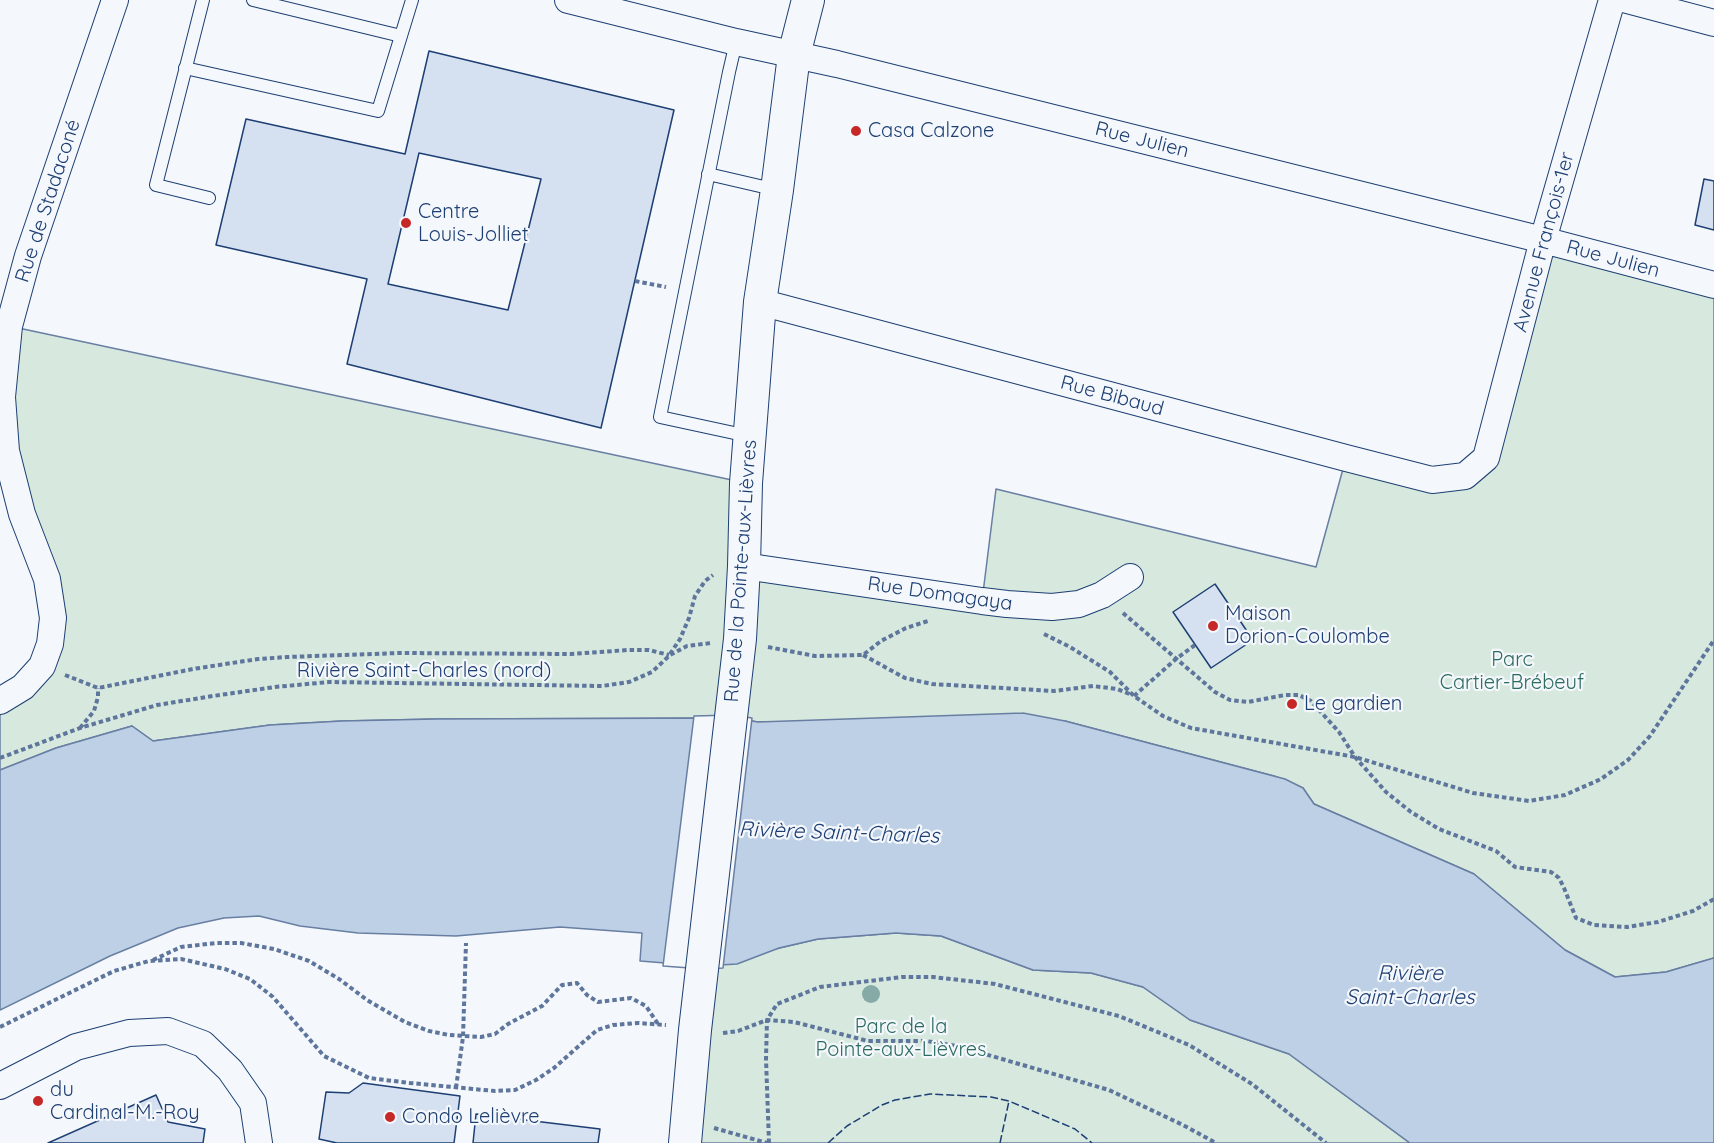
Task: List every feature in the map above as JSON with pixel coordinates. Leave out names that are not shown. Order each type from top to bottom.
[{"type":"street","name":"Rue de Stadaconé","points":[[0,701],[23,687],[42,666],[50,644],[54,618],[47,579],[22,514],[6,451],[2,397],[9,326],[28,256],[114,0]]},
{"type":"street","name":"Rue Julien","points":[[568,0],[1543,240],[1714,285]]},
{"type":"street","name":"Rue de la Pointe-aux-Lièvres","points":[[686,1132],[695,1030],[740,639],[746,483],[760,302],[794,55],[808,0]]},
{"type":"street","name":"Avenue François-1er","points":[[1465,476],[1486,458],[1543,240],[1612,0]]},
{"type":"street","points":[[1627,0],[1714,23]]},
{"type":"street","name":"Rue Bibaud","points":[[760,302],[1432,480],[1465,476]]},
{"type":"street","name":"Rue Domagaya","points":[[744,566],[1007,604],[1052,607],[1078,604],[1102,595],[1130,577]]},
{"type":"street","points":[[0,1086],[76,1047],[129,1033],[168,1031],[203,1044],[230,1070],[253,1103],[259,1143]]},
{"type":"lane","points":[[203,0],[156,185],[209,198]]},
{"type":"lane","points":[[253,0],[401,36]]},
{"type":"lane","points":[[185,68],[378,111],[412,0]]},
{"type":"lane","points":[[736,42],[660,417],[749,436]]},
{"type":"lane","points":[[708,174],[777,190]]},
{"type":"path","points":[[635,281],[685,291]]},
{"type":"path","points":[[42,666],[98,688],[193,669],[287,657],[399,653],[571,654],[639,650],[670,655],[684,628],[695,596],[705,582],[715,573],[727,567],[744,566]]},
{"type":"path","points":[[1102,595],[1215,692],[1230,700],[1248,702],[1284,695],[1299,695],[1311,701],[1339,732],[1355,757],[1386,792],[1439,829],[1496,851],[1515,867],[1551,872],[1559,878],[1576,918],[1594,925],[1627,927],[1658,922],[1693,911],[1714,899]]},
{"type":"path","points":[[934,619],[906,628],[880,641],[862,655],[905,678],[932,684],[1054,691],[1093,686],[1117,689],[1134,696]]},
{"type":"path","points":[[1035,630],[1071,647],[1110,672],[1134,696],[1163,716],[1191,728],[1355,757],[1473,793],[1529,801],[1565,795],[1601,779],[1628,760],[1650,736],[1714,639]]},
{"type":"path","points":[[1134,696],[1195,645]]},
{"type":"path","name":"Rivière Saint-Charles (nord)","points":[[0,758],[80,728],[157,705],[329,682],[602,686],[629,682],[652,672],[670,655]]},
{"type":"path","points":[[80,728],[94,711],[98,688]]},
{"type":"path","points":[[0,1027],[114,971],[149,961],[181,947],[216,943],[241,943],[274,949],[309,961],[339,979],[367,1000],[405,1022],[429,1031],[463,1036],[495,1035],[508,1023],[542,1006],[562,984],[577,983],[598,1002],[631,998],[646,1006],[658,1024],[613,1025],[597,1030],[554,1068],[515,1090],[456,1088],[369,1077],[324,1056],[273,997],[250,979],[225,969],[181,959],[149,961]]},
{"type":"path","points":[[456,1088],[463,1036],[466,943]]},
{"type":"path","points":[[686,1132],[768,1143],[767,1020],[777,1004],[820,987],[902,977],[933,977],[995,984],[1119,1016],[1189,1045],[1252,1084],[1326,1143]]},
{"type":"path","points":[[720,1034],[738,1031],[767,1020],[794,1022],[868,1041],[926,1041],[957,1046],[1109,1090],[1216,1143]]},
{"type":"green space","name":"Parc Cartier-Brébeuf","points":[[1543,240],[1714,285],[1714,958],[1666,972],[1615,977],[1565,950],[1474,874],[1314,804],[1303,788],[1274,776],[1065,721],[758,722],[732,718],[342,721],[270,725],[153,741],[132,726],[56,748],[0,770],[0,701],[50,644],[22,514],[9,326],[746,483],[745,566],[982,601],[996,489],[1316,567],[1346,458],[1432,480],[1486,457]]},
{"type":"green space","name":"Parc de la Pointe-aux-Lièvres","points":[[896,933],[941,936],[1033,970],[1091,973],[1143,987],[1190,1020],[1289,1054],[1410,1143],[685,1143],[703,966],[818,939]]},
{"type":"water","name":"Rivière Saint-Charles","points":[[1023,713],[1065,721],[1285,779],[1303,788],[1314,804],[1474,874],[1565,950],[1615,977],[1666,972],[1714,958],[1714,1143],[1410,1143],[1289,1054],[1190,1020],[1143,987],[1091,973],[1033,970],[941,936],[896,933],[818,939],[779,948],[737,964],[703,966],[640,961],[642,933],[560,927],[456,936],[358,933],[300,926],[259,916],[224,918],[178,928],[110,956],[0,1010],[0,770],[56,748],[132,726],[153,741],[270,725],[342,721],[732,718],[758,722]]},
{"type":"pier","points":[[732,715],[752,718],[723,968],[663,966],[694,716]]},
{"type":"building","points":[[429,51],[674,110],[601,428],[347,364],[367,279],[216,245],[246,119],[405,154]],"holes":[[[419,153],[541,179],[508,310],[388,284]]]},
{"type":"building","points":[[1704,179],[1714,181],[1714,230],[1695,225]]},
{"type":"building","name":"Maison Dorion-Coulombe","points":[[1215,584],[1253,640],[1211,668],[1173,612]]},
{"type":"building","name":"Condo Lelièvre","points":[[363,1083],[460,1096],[454,1143],[337,1143],[319,1139],[326,1092],[349,1093]]},
{"type":"building","points":[[156,1095],[168,1122],[205,1129],[203,1143],[48,1143]]},
{"type":"building","points":[[476,1114],[600,1129],[598,1143],[473,1143]]},
{"type":"fence","points":[[828,1143],[847,1126],[882,1105],[895,1100],[930,1094],[991,1097],[1009,1101],[1075,1129],[1092,1143]]},
{"type":"fence","points":[[1000,1143],[1009,1101]]},
{"type":"place","name":"Casa Calzone","points":[[856,131]]},
{"type":"place","name":"Centre Louis-Jolliet","points":[[406,223]]},
{"type":"place","name":"Maison Dorion-Coulombe","points":[[1213,626]]},
{"type":"place","name":"Le gardien","points":[[1292,704]]},
{"type":"place","name":"du Cardinal-M.-Roy","points":[[38,1101]]},
{"type":"place","name":"Condo Lelièvre","points":[[390,1117]]}]
